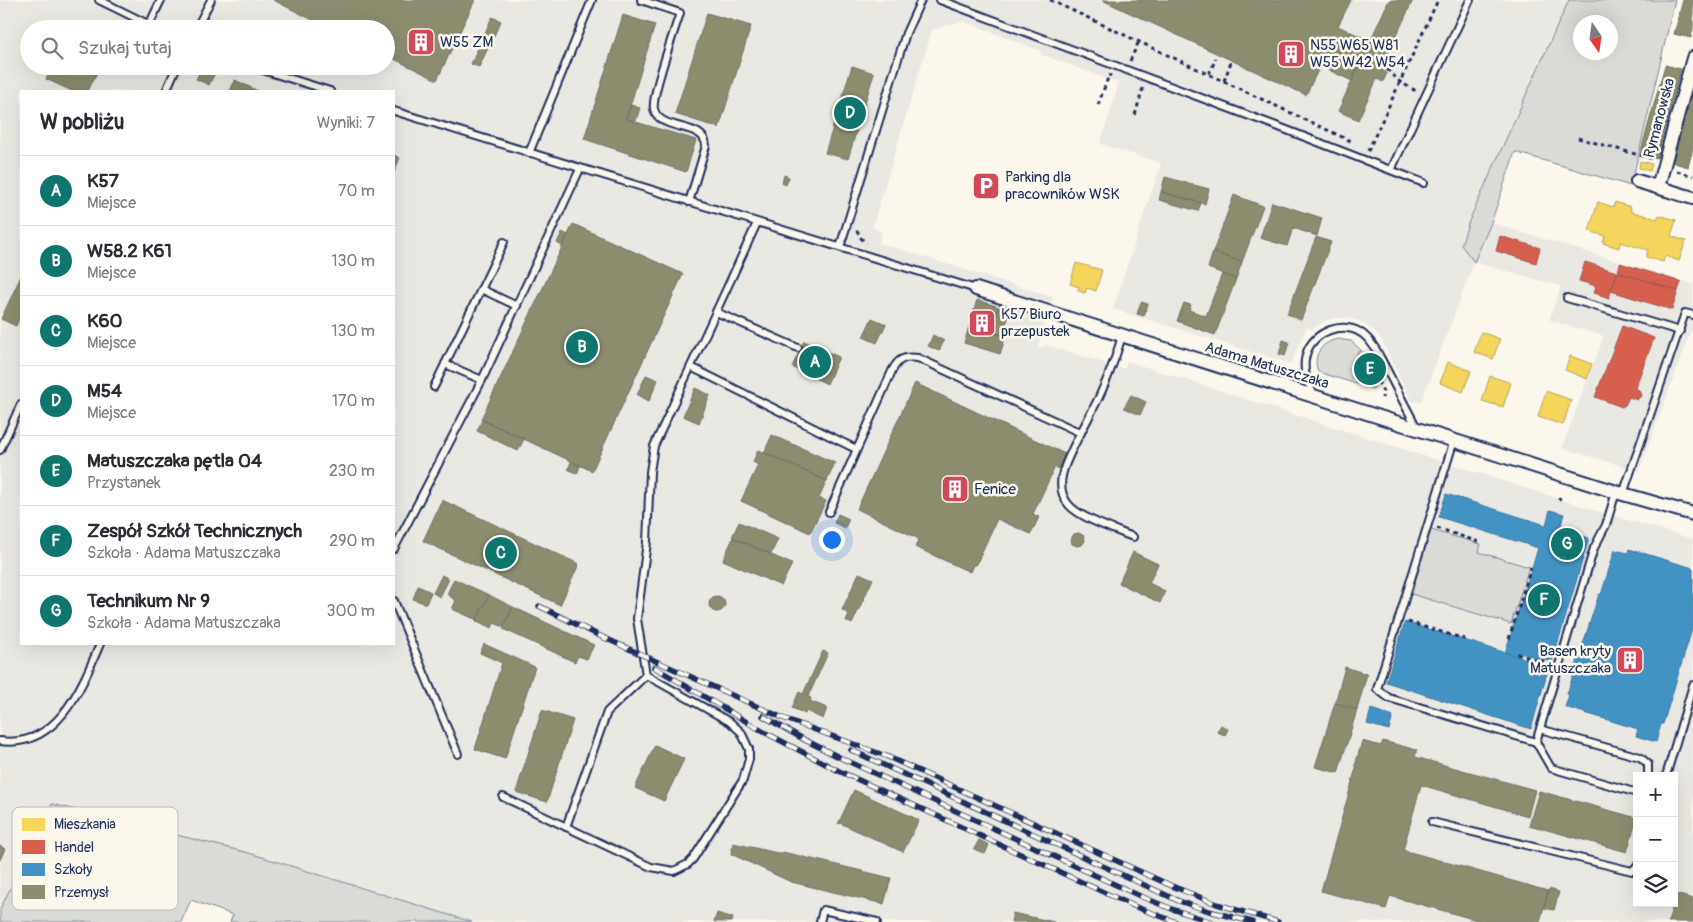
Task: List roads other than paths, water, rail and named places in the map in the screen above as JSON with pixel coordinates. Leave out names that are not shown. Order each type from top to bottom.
[{"type":"street","name":"Rymanowska","points":[[1658,187],[1693,58]]},
{"type":"street","points":[[1637,181],[1693,198]]},
{"type":"street","name":"Adama Matuszczaka","points":[[976,289],[1619,493],[1693,514]]},
{"type":"lane","points":[[99,0],[139,20]]},
{"type":"lane","points":[[151,20],[161,0]]},
{"type":"lane","points":[[201,20],[211,0]]},
{"type":"lane","points":[[529,153],[592,0]]},
{"type":"lane","points":[[641,0],[680,13],[653,100],[657,116],[663,121],[700,133],[706,141],[689,202]]},
{"type":"lane","points":[[840,248],[906,33],[921,0]]},
{"type":"lane","points":[[940,0],[1424,183]]},
{"type":"lane","points":[[1392,170],[1470,0]]},
{"type":"lane","points":[[166,90],[173,75]]},
{"type":"lane","points":[[279,75],[327,90]]},
{"type":"lane","points":[[395,111],[976,289]]},
{"type":"lane","points":[[395,547],[482,380],[580,169]]},
{"type":"lane","points":[[646,675],[637,619],[647,542],[651,458],[654,446],[757,223]]},
{"type":"lane","points":[[434,387],[504,242]]},
{"type":"lane","points":[[481,289],[517,306]]},
{"type":"lane","points":[[1567,298],[1680,331]]},
{"type":"lane","points":[[716,312],[798,348]]},
{"type":"lane","points":[[1536,742],[1594,548],[1606,526],[1619,493],[1686,312],[1693,315]]},
{"type":"lane","points":[[1314,396],[1304,364],[1308,348],[1319,335],[1327,330],[1345,328],[1355,330],[1363,334],[1374,346],[1417,428]]},
{"type":"lane","points":[[1122,336],[1112,366],[1063,470],[1061,488],[1067,503],[1081,514],[1133,537]]},
{"type":"lane","points":[[828,512],[896,363],[902,358],[909,356],[918,358],[1081,433]]},
{"type":"lane","points":[[445,364],[482,380]]},
{"type":"lane","points":[[691,367],[856,449]]},
{"type":"lane","points":[[0,450],[20,406]]},
{"type":"lane","points":[[1454,440],[1377,689],[1389,698],[1536,742],[1551,768],[1633,792]]},
{"type":"lane","points":[[395,603],[458,754]]},
{"type":"lane","points":[[0,740],[7,742],[24,739],[47,731],[68,708],[82,687],[100,645]]},
{"type":"lane","points":[[503,797],[651,867],[674,871],[681,869],[693,859],[743,780],[749,759],[749,749],[741,732],[730,722],[646,675]]},
{"type":"lane","points":[[566,827],[607,712],[646,675]]},
{"type":"lane","points":[[1667,772],[1693,685]]},
{"type":"lane","points":[[1540,729],[1640,757],[1648,764],[1648,772]]},
{"type":"lane","points":[[1432,822],[1633,870]]},
{"type":"lane","points":[[820,922],[823,910],[877,922]]},
{"type":"railway","points":[[539,606],[598,635],[783,718],[886,756],[1172,886],[1217,904],[1278,922]]},
{"type":"railway","points":[[654,667],[764,732],[839,771],[1136,907],[1176,922]]},
{"type":"railway","points":[[763,716],[839,757],[1140,896],[1212,922]]},
{"type":"railway","points":[[851,750],[1179,901],[1252,922]]},
{"type":"place","name":"W55 ZM","points":[[421,42]]},
{"type":"place","name":"N55 W65 W81 W55 W42 W54","points":[[1291,54]]},
{"type":"place","name":"M54","points":[[850,113]]},
{"type":"place","name":"Parking dla pracowników WSK","points":[[986,186]]},
{"type":"place","name":"K57 Biuro przepustek","points":[[982,323]]},
{"type":"place","name":"W58.2 K61","points":[[582,347]]},
{"type":"place","name":"K57","points":[[815,362]]},
{"type":"place","name":"Matuszczaka pętla 04","points":[[1370,369]]},
{"type":"place","name":"Fenice","points":[[955,489]]},
{"type":"place","name":"Technikum Nr 9","points":[[1567,544]]},
{"type":"place","name":"K60","points":[[501,553]]},
{"type":"place","name":"Zespół Szkół Technicznych","points":[[1544,600]]},
{"type":"place","name":"Basen kryty Matuszczaka","points":[[1630,660]]}]
